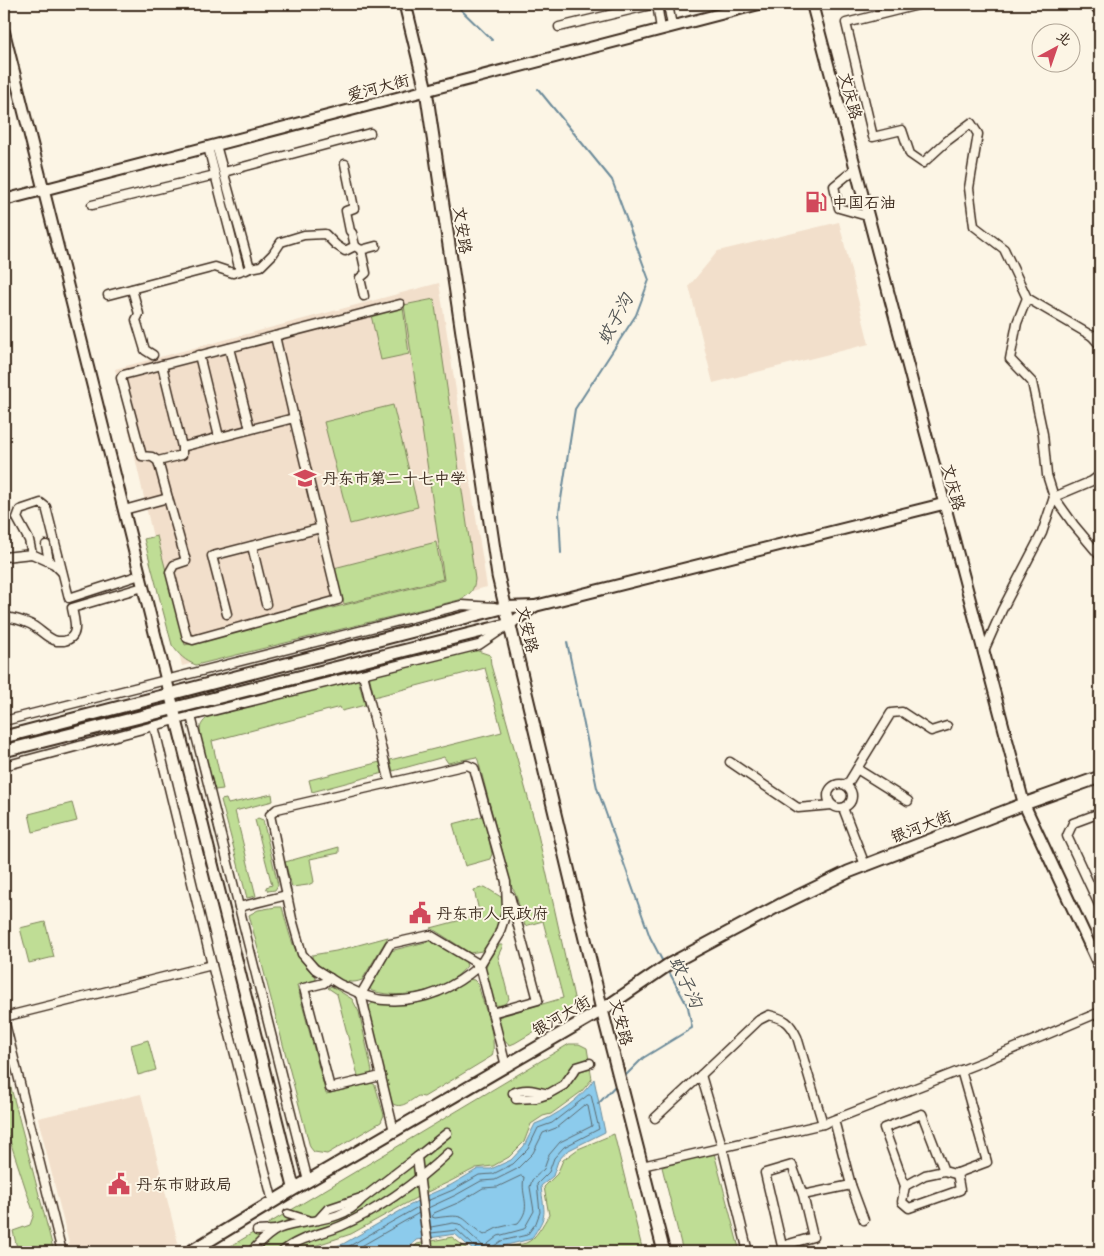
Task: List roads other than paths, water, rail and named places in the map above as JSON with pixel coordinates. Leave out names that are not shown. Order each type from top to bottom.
[{"type":"main road","name":"文安路","points":[[404,4],[426,90],[498,576],[602,1010],[664,1252]]},
{"type":"main road","points":[[4,737],[506,607]]},
{"type":"main road","points":[[4,751],[175,714],[510,624]]},
{"type":"main road","name":"银河大街","points":[[190,1252],[294,1189],[602,1010],[666,967],[780,905],[865,865],[1100,777]]},
{"type":"street","points":[[559,27],[656,4],[661,29]]},
{"type":"street","points":[[668,4],[672,26]]},
{"type":"street","name":"爱河大街","points":[[4,200],[759,4]]},
{"type":"street","name":"文庆路","points":[[812,4],[1024,804],[1100,967]]},
{"type":"street","points":[[922,4],[846,23],[873,137],[902,130],[910,154],[923,163],[947,141],[971,123],[978,134],[969,188],[974,226],[1004,249],[1027,298],[1092,336],[1100,345]]},
{"type":"street","points":[[1090,4],[1100,11]]},
{"type":"street","points":[[4,32],[294,1189]]},
{"type":"street","points":[[224,172],[370,134]]},
{"type":"street","points":[[212,146],[224,172],[250,268]]},
{"type":"street","points":[[212,146],[215,175],[240,271]]},
{"type":"street","points":[[345,164],[354,208],[346,211],[350,231],[366,273],[360,278],[364,296]]},
{"type":"street","points":[[855,169],[834,186],[839,208],[867,216]]},
{"type":"street","points":[[92,205],[215,175]]},
{"type":"street","points":[[108,295],[215,266],[233,273],[260,266],[273,254],[281,242],[304,235],[325,234],[345,251],[376,246]]},
{"type":"street","points":[[132,288],[139,314],[136,320],[145,350],[154,355]]},
{"type":"street","points":[[1027,298],[1017,324],[1010,359],[1032,382],[1043,434],[1047,475],[1054,497],[1100,556]]},
{"type":"street","points":[[275,336],[338,600],[193,640],[187,638],[170,572],[174,564],[186,561],[158,461],[152,457],[142,456],[121,378],[123,374],[400,304]]},
{"type":"street","points":[[1092,336],[1100,334]]},
{"type":"street","points":[[229,348],[250,429]]},
{"type":"street","points":[[199,355],[219,437]]},
{"type":"street","points":[[158,461],[182,455],[182,446],[162,365]]},
{"type":"street","points":[[182,446],[294,418]]},
{"type":"street","points":[[983,653],[1002,610],[1042,533],[1054,497],[1092,481],[1100,475]]},
{"type":"street","points":[[124,510],[168,498]]},
{"type":"street","points":[[4,617],[16,618],[32,624],[56,641],[70,639],[75,633],[76,626],[72,608],[46,507],[41,503],[20,510],[17,518],[28,540],[32,554]]},
{"type":"street","points":[[4,721],[462,605],[535,606],[943,504]]},
{"type":"street","points":[[226,614],[212,556],[321,528]]},
{"type":"street","points":[[46,545],[49,561]]},
{"type":"street","points":[[252,546],[266,604]]},
{"type":"street","points":[[4,557],[32,554],[49,561],[63,574]]},
{"type":"street","points":[[69,598],[140,575]]},
{"type":"street","points":[[72,608],[143,587]]},
{"type":"street","points":[[4,766],[154,726],[175,714],[190,716],[479,646],[535,606]]},
{"type":"street","points":[[363,674],[390,783]]},
{"type":"street","points":[[847,785],[891,713],[902,712],[931,731],[947,726]]},
{"type":"street","points":[[190,716],[308,1181]]},
{"type":"street","points":[[154,726],[212,965],[274,1202]]},
{"type":"street","points":[[730,762],[798,808],[832,805],[844,808],[852,800],[852,792],[847,785],[839,783],[832,787],[828,794],[829,802],[832,805]]},
{"type":"street","points":[[492,1013],[538,1000],[506,882],[474,768],[467,765],[277,809],[270,815],[286,895],[302,954],[315,969],[330,978],[361,994],[382,1000],[416,998],[440,992],[466,977],[480,964],[499,934],[508,910],[506,882]]},
{"type":"street","points":[[857,769],[908,802]]},
{"type":"street","points":[[844,808],[865,865]]},
{"type":"street","points":[[1100,814],[1073,823],[1068,836],[1100,907]]},
{"type":"street","points":[[239,907],[286,895]]},
{"type":"street","points":[[394,1131],[361,994],[390,944],[430,935],[480,964],[506,1066]]},
{"type":"street","points":[[62,1252],[4,1018],[212,965]]},
{"type":"street","points":[[330,978],[324,983],[304,988],[330,1088],[381,1076]]},
{"type":"street","points":[[642,1166],[823,1124],[961,1070],[1100,1012]]},
{"type":"street","points":[[655,1118],[760,1020],[769,1015],[779,1017],[791,1025],[797,1037],[823,1124]]},
{"type":"street","points":[[515,1096],[520,1090],[532,1090],[548,1094],[564,1085],[577,1067],[590,1063]]},
{"type":"street","points":[[905,1186],[925,1175],[944,1171],[957,1174],[987,1162],[961,1070]]},
{"type":"street","points":[[701,1075],[722,1146],[748,1252]]},
{"type":"street","points":[[944,1171],[922,1114],[884,1128],[905,1186],[902,1202],[909,1208],[960,1190],[957,1174]]},
{"type":"street","points":[[834,1120],[851,1185],[864,1220]]},
{"type":"street","points":[[257,1231],[277,1230],[314,1221],[327,1220],[355,1206],[447,1133]]},
{"type":"street","points":[[282,1252],[303,1238],[340,1226],[373,1210],[421,1178],[448,1153]]},
{"type":"street","points":[[417,1157],[428,1247]]},
{"type":"street","points":[[792,1165],[803,1195],[814,1237],[782,1246],[765,1173],[792,1165]]},
{"type":"street","points":[[803,1195],[851,1185]]},
{"type":"street","points":[[288,1214],[314,1221]]},
{"type":"street","points":[[250,1252],[264,1238],[277,1230]]},
{"type":"water","points":[[594,1079],[605,1132],[567,1151],[558,1161],[553,1176],[541,1186],[544,1214],[541,1224],[531,1239],[503,1246],[493,1252],[475,1252],[455,1234],[416,1240],[406,1252],[315,1252],[343,1244],[426,1196],[451,1185],[478,1169],[491,1169],[511,1160],[524,1146],[535,1124],[551,1117],[568,1106],[583,1093]]},
{"type":"waterway","name":"蚊子沟","points":[[455,4],[492,40]]},
{"type":"waterway","name":"蚊子沟","points":[[538,89],[612,180],[649,280],[636,315],[575,409],[559,512],[561,553]]},
{"type":"waterway","name":"蚊子沟","points":[[567,642],[597,788],[650,937],[664,964]]},
{"type":"waterway","name":"蚊子沟","points":[[624,1077],[643,1058],[692,1028],[688,1007],[668,970]]},
{"type":"waterway","name":"蚊子沟","points":[[598,1104],[617,1084]]},
{"type":"place","name":"中国石油","points":[[816,202]]},
{"type":"place","name":"丹东市第二十七中学","points":[[305,478]]},
{"type":"place","name":"丹东市人民政府","points":[[420,913]]},
{"type":"place","name":"丹东市财政局","points":[[119,1184]]}]
